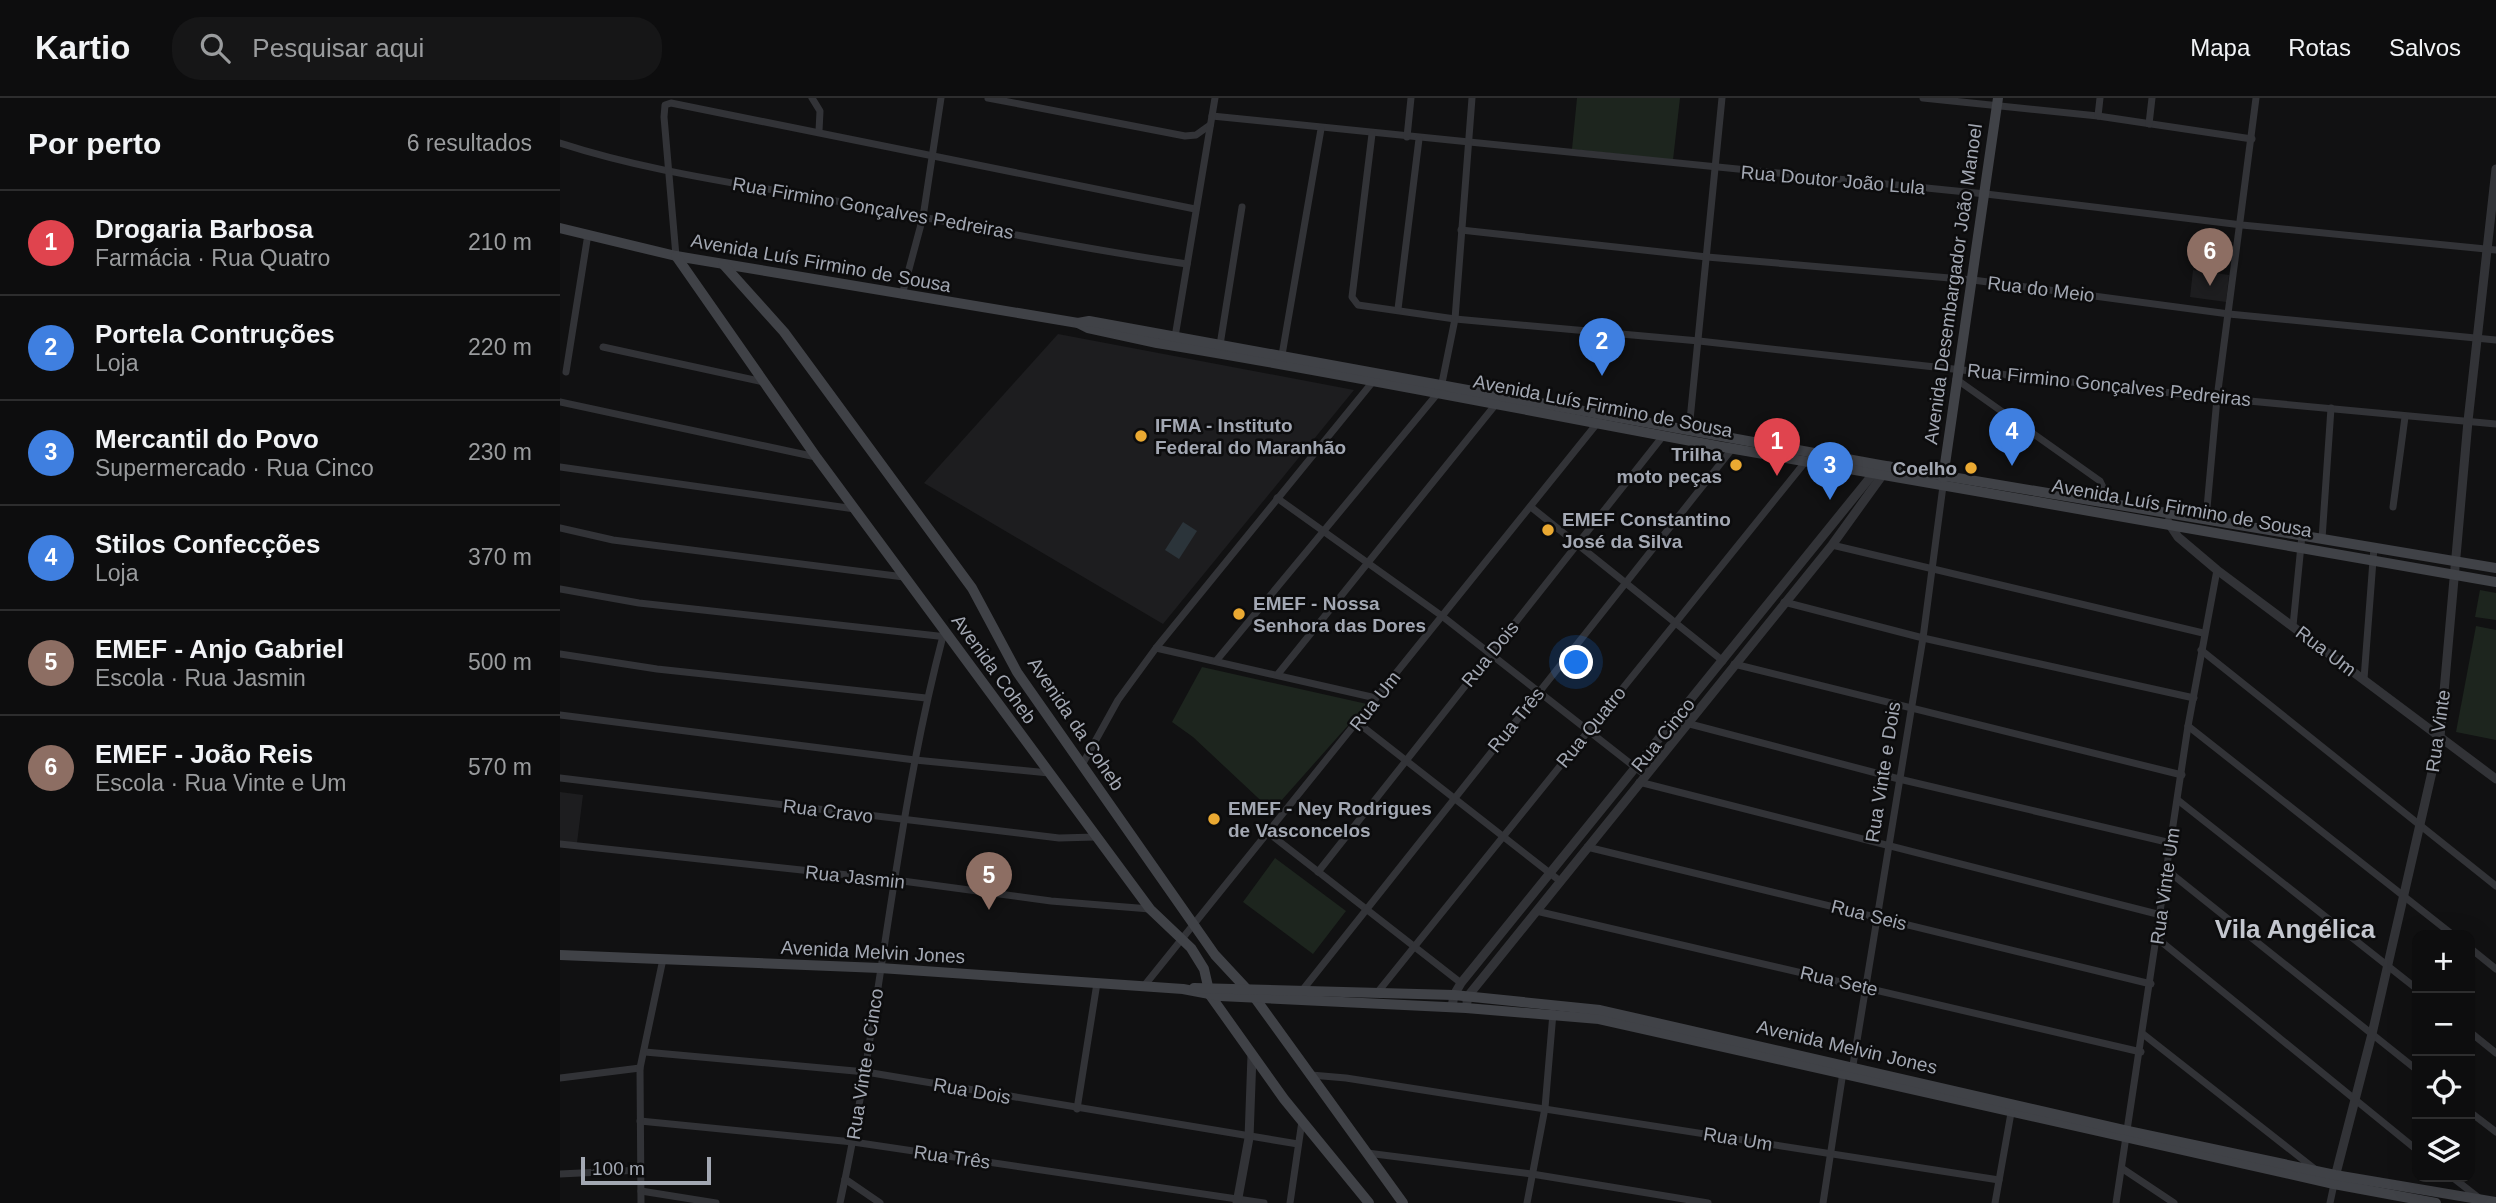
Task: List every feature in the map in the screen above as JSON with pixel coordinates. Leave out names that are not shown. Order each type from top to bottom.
[{"type":"main road","name":"Avenida Desembargador João Manoel","points":[[1943,480],[1956,374],[1973,280],[1998,101]]},
{"type":"main road","name":"Avenida Luís Firmino de Sousa","points":[[560,228],[676,256],[1078,323],[1134,338],[1267,358],[1282,355],[1380,373],[1496,404],[1597,424],[1732,449],[1792,454],[1806,461],[1882,470]]},
{"type":"main road","name":"Avenida Coheb","points":[[676,256],[945,636],[1150,909],[1182,938],[1198,958],[1209,991],[1252,1055],[1302,1121]]},
{"type":"main road","name":"Avenida da Coheb","points":[[723,264],[785,332],[972,588],[1017,672],[1193,924],[1222,965],[1255,998],[1403,1203]]},
{"type":"main road","name":"Avenida Luís Firmino de Sousa","points":[[1078,323],[1089,320],[1220,345],[1372,383],[1440,388],[1689,430],[1792,454],[1882,470],[2302,541],[2496,568]]},
{"type":"main road","name":"Avenida Luís Firmino de Sousa","points":[[1943,480],[2111,504],[2168,518],[2206,519],[2302,541],[2322,539],[2496,582]]},
{"type":"main road","name":"Avenida Melvin Jones","points":[[560,955],[880,968],[1209,991],[1255,998],[1553,1010]]},
{"type":"main road","name":"Avenida Melvin Jones","points":[[1209,991],[1246,989],[1454,995],[1553,1010],[1848,1069],[2128,1135],[2436,1203]]},
{"type":"main road","name":"Avenida Melvin Jones","points":[[1848,1069],[2011,1113],[2317,1171],[2335,1180],[2496,1202]]},
{"type":"main road","points":[[1302,1121],[1369,1203]]},
{"type":"street","points":[[812,98],[820,111],[818,131]]},
{"type":"street","points":[[902,295],[923,217],[941,98]]},
{"type":"street","points":[[988,98],[1037,105],[1185,136],[1196,135],[1211,121]]},
{"type":"street","points":[[1175,337],[1215,98]]},
{"type":"street","points":[[1407,137],[1411,98]]},
{"type":"street","points":[[1216,661],[1440,388],[1455,319],[1472,98]]},
{"type":"street","points":[[1689,430],[1722,98]]},
{"type":"street","points":[[1923,98],[1998,101],[2252,139]]},
{"type":"street","points":[[2098,117],[2100,98]]},
{"type":"street","points":[[2149,124],[2152,98]]},
{"type":"street","points":[[2206,519],[2217,398],[2242,225],[2256,98]]},
{"type":"street","points":[[676,256],[665,101],[1195,209]]},
{"type":"street","name":"Rua Doutor João Lula","points":[[1211,121],[1407,137],[1986,194],[2242,225],[2492,249]]},
{"type":"street","points":[[1282,355],[1321,129]]},
{"type":"street","name":"Rua Firmino Gonçalves Pedreiras","points":[[1372,134],[1352,297],[1358,305],[1455,319],[1699,341],[1956,374],[2496,424]]},
{"type":"street","points":[[1398,309],[1419,139]]},
{"type":"street","name":"Rua Firmino Gonçalves Pedreiras","points":[[560,143],[671,171],[1094,251],[1187,264]]},
{"type":"street","name":"Rua Vinte","points":[[2330,1203],[2421,827],[2440,737],[2468,421],[2477,338],[2492,249],[2496,169]]},
{"type":"street","points":[[1220,345],[1242,206]]},
{"type":"street","name":"Rua do Meio","points":[[1461,230],[1707,257],[1973,280],[2229,314],[2496,340]]},
{"type":"street","points":[[566,372],[587,234]]},
{"type":"street","points":[[603,347],[764,382]]},
{"type":"street","points":[[1082,765],[1118,700],[1156,648],[1380,373]]},
{"type":"street","points":[[1956,374],[2100,481],[2111,504]]},
{"type":"street","points":[[560,402],[817,458]]},
{"type":"street","points":[[1278,674],[1496,404]]},
{"type":"street","points":[[2322,539],[2331,408]]},
{"type":"street","name":"Rua Um","points":[[1144,986],[1266,831],[1358,723],[1604,415]]},
{"type":"street","points":[[2393,507],[2404,417]]},
{"type":"street","name":"Rua Dois","points":[[1318,872],[1663,436]]},
{"type":"street","name":"Rua Três","points":[[1301,992],[1732,449]]},
{"type":"street","name":"Rua Quatro","points":[[1377,993],[1502,836],[1590,732],[1674,621],[1806,461]]},
{"type":"street","points":[[560,467],[855,509]]},
{"type":"street","name":"Rua Cinco","points":[[1452,1007],[1454,995],[1461,983],[1551,874],[1686,723],[1832,545],[1882,470]]},
{"type":"street","name":"Rua Cinco","points":[[1466,1007],[1468,996],[1587,847],[1723,661],[1882,470]]},
{"type":"street","name":"Rua Vinte e Dois","points":[[1823,1203],[1830,1154],[1867,988],[1879,918],[1923,638],[1943,480]]},
{"type":"street","points":[[1277,498],[1443,616],[1640,775]]},
{"type":"street","points":[[1531,507],[1723,661]]},
{"type":"street","name":"Rua Um","points":[[2168,518],[2178,537],[2217,570],[2496,779]]},
{"type":"street","points":[[560,528],[613,540],[904,577]]},
{"type":"street","points":[[2293,626],[2302,541]]},
{"type":"street","points":[[1832,545],[2203,633]]},
{"type":"street","points":[[2364,679],[2374,552]]},
{"type":"street","name":"Rua Vinte Um","points":[[2116,1203],[2179,801],[2188,726],[2203,633],[2217,570]]},
{"type":"street","points":[[560,589],[639,603],[945,636]]},
{"type":"street","points":[[1784,602],[1923,638],[2194,698]]},
{"type":"street","name":"Rua Vinte e Cinco","points":[[840,1203],[866,1072],[903,820],[926,698],[945,636]]},
{"type":"street","points":[[1156,648],[1376,698]]},
{"type":"street","points":[[2201,650],[2496,886]]},
{"type":"street","points":[[560,654],[657,670],[926,698]]},
{"type":"street","points":[[1733,664],[2182,775]]},
{"type":"street","points":[[560,715],[915,760],[1050,773]]},
{"type":"street","points":[[1358,723],[1560,881]]},
{"type":"street","points":[[1686,723],[1899,779],[2171,843]]},
{"type":"street","points":[[2188,726],[2447,930]]},
{"type":"street","name":"Rua Cinco","points":[[1640,775],[1888,848],[2161,915]]},
{"type":"street","name":"Rua Cravo","points":[[560,778],[1059,838],[1096,837]]},
{"type":"street","points":[[2179,801],[2412,985]]},
{"type":"street","points":[[1266,831],[1461,983]]},
{"type":"street","name":"Rua Jasmin","points":[[560,844],[895,880],[1051,901],[1150,909]]},
{"type":"street","name":"Rua Seis","points":[[1587,847],[2151,984]]},
{"type":"street","points":[[2168,871],[2412,1066]]},
{"type":"street","name":"Rua Sete","points":[[1536,911],[2141,1052]]},
{"type":"street","points":[[2158,939],[2412,1146]]},
{"type":"street","points":[[2475,952],[2496,969]]},
{"type":"street","points":[[641,1203],[640,1068],[663,959]]},
{"type":"street","points":[[1077,1108],[1097,983]]},
{"type":"street","points":[[1527,1203],[1545,1108],[1553,1010]]},
{"type":"street","points":[[2143,1034],[2317,1171]]},
{"type":"street","points":[[2475,1036],[2496,1053]]},
{"type":"street","name":"Rua Dois","points":[[645,1052],[866,1072],[1248,1138],[1298,1144]]},
{"type":"street","points":[[1238,1201],[1248,1138],[1252,1055]]},
{"type":"street","points":[[560,1077],[640,1068]]},
{"type":"street","name":"Rua Um","points":[[1311,1075],[1545,1108],[1999,1180]]},
{"type":"street","points":[[1995,1203],[2011,1113]]},
{"type":"street","points":[[2475,1116],[2496,1132]]},
{"type":"street","name":"Rua Três","points":[[640,1121],[853,1142],[1264,1203]]},
{"type":"street","points":[[1290,1203],[1302,1121]]},
{"type":"street","points":[[1367,1153],[1532,1174],[1708,1203]]},
{"type":"street","points":[[2123,1168],[2174,1203]]},
{"type":"street","points":[[560,1174],[641,1170]]},
{"type":"street","points":[[845,1179],[880,1203]]},
{"type":"street","points":[[2458,1182],[2481,1200]]},
{"type":"street","points":[[641,1191],[716,1203]]},
{"type":"shaded area","points":[[1577,98],[1680,98],[1673,160],[1572,149]]},
{"type":"shaded area","points":[[2193,270],[2229,275],[2226,302],[2190,297]]},
{"type":"shaded area","name":"IFMA - Instituto Federal do Maranhão","points":[[1058,334],[1354,390],[1163,624],[924,483]]},
{"type":"shaded area","points":[[1183,522],[1197,531],[1179,559],[1165,550]]},
{"type":"shaded area","points":[[2480,590],[2496,593],[2496,620],[2475,617]]},
{"type":"shaded area","points":[[2476,626],[2496,630],[2496,740],[2456,732]]},
{"type":"shaded area","points":[[1202,667],[1367,704],[1272,811],[1193,737],[1172,722]]},
{"type":"shaded area","points":[[560,792],[583,795],[577,843],[560,841]]},
{"type":"shaded area","points":[[1275,858],[1346,911],[1313,954],[1243,902]]},
{"type":"place","name":"EMEF - João Reis","points":[[2210,286]]},
{"type":"place","name":"Portela Contruções","points":[[1602,376]]},
{"type":"place","name":"IFMA - Instituto Federal do Maranhão","points":[[1141,436]]},
{"type":"place","name":"Trilha moto peças","points":[[1736,465]]},
{"type":"place","name":"Stilos Confecções","points":[[2012,466]]},
{"type":"place","name":"Coelho","points":[[1971,468]]},
{"type":"place","name":"Drogaria Barbosa","points":[[1777,476]]},
{"type":"place","name":"Mercantil do Povo","points":[[1830,500]]},
{"type":"place","name":"EMEF Constantino José da Silva","points":[[1548,530]]},
{"type":"place","name":"EMEF - Nossa Senhora das Dores","points":[[1239,614]]},
{"type":"place","name":"EMEF - Ney Rodrigues de Vasconcelos","points":[[1214,819]]},
{"type":"place","name":"EMEF - Anjo Gabriel","points":[[989,910]]},
{"type":"district","name":"Vila Angélica","points":[[2295,929]]}]
